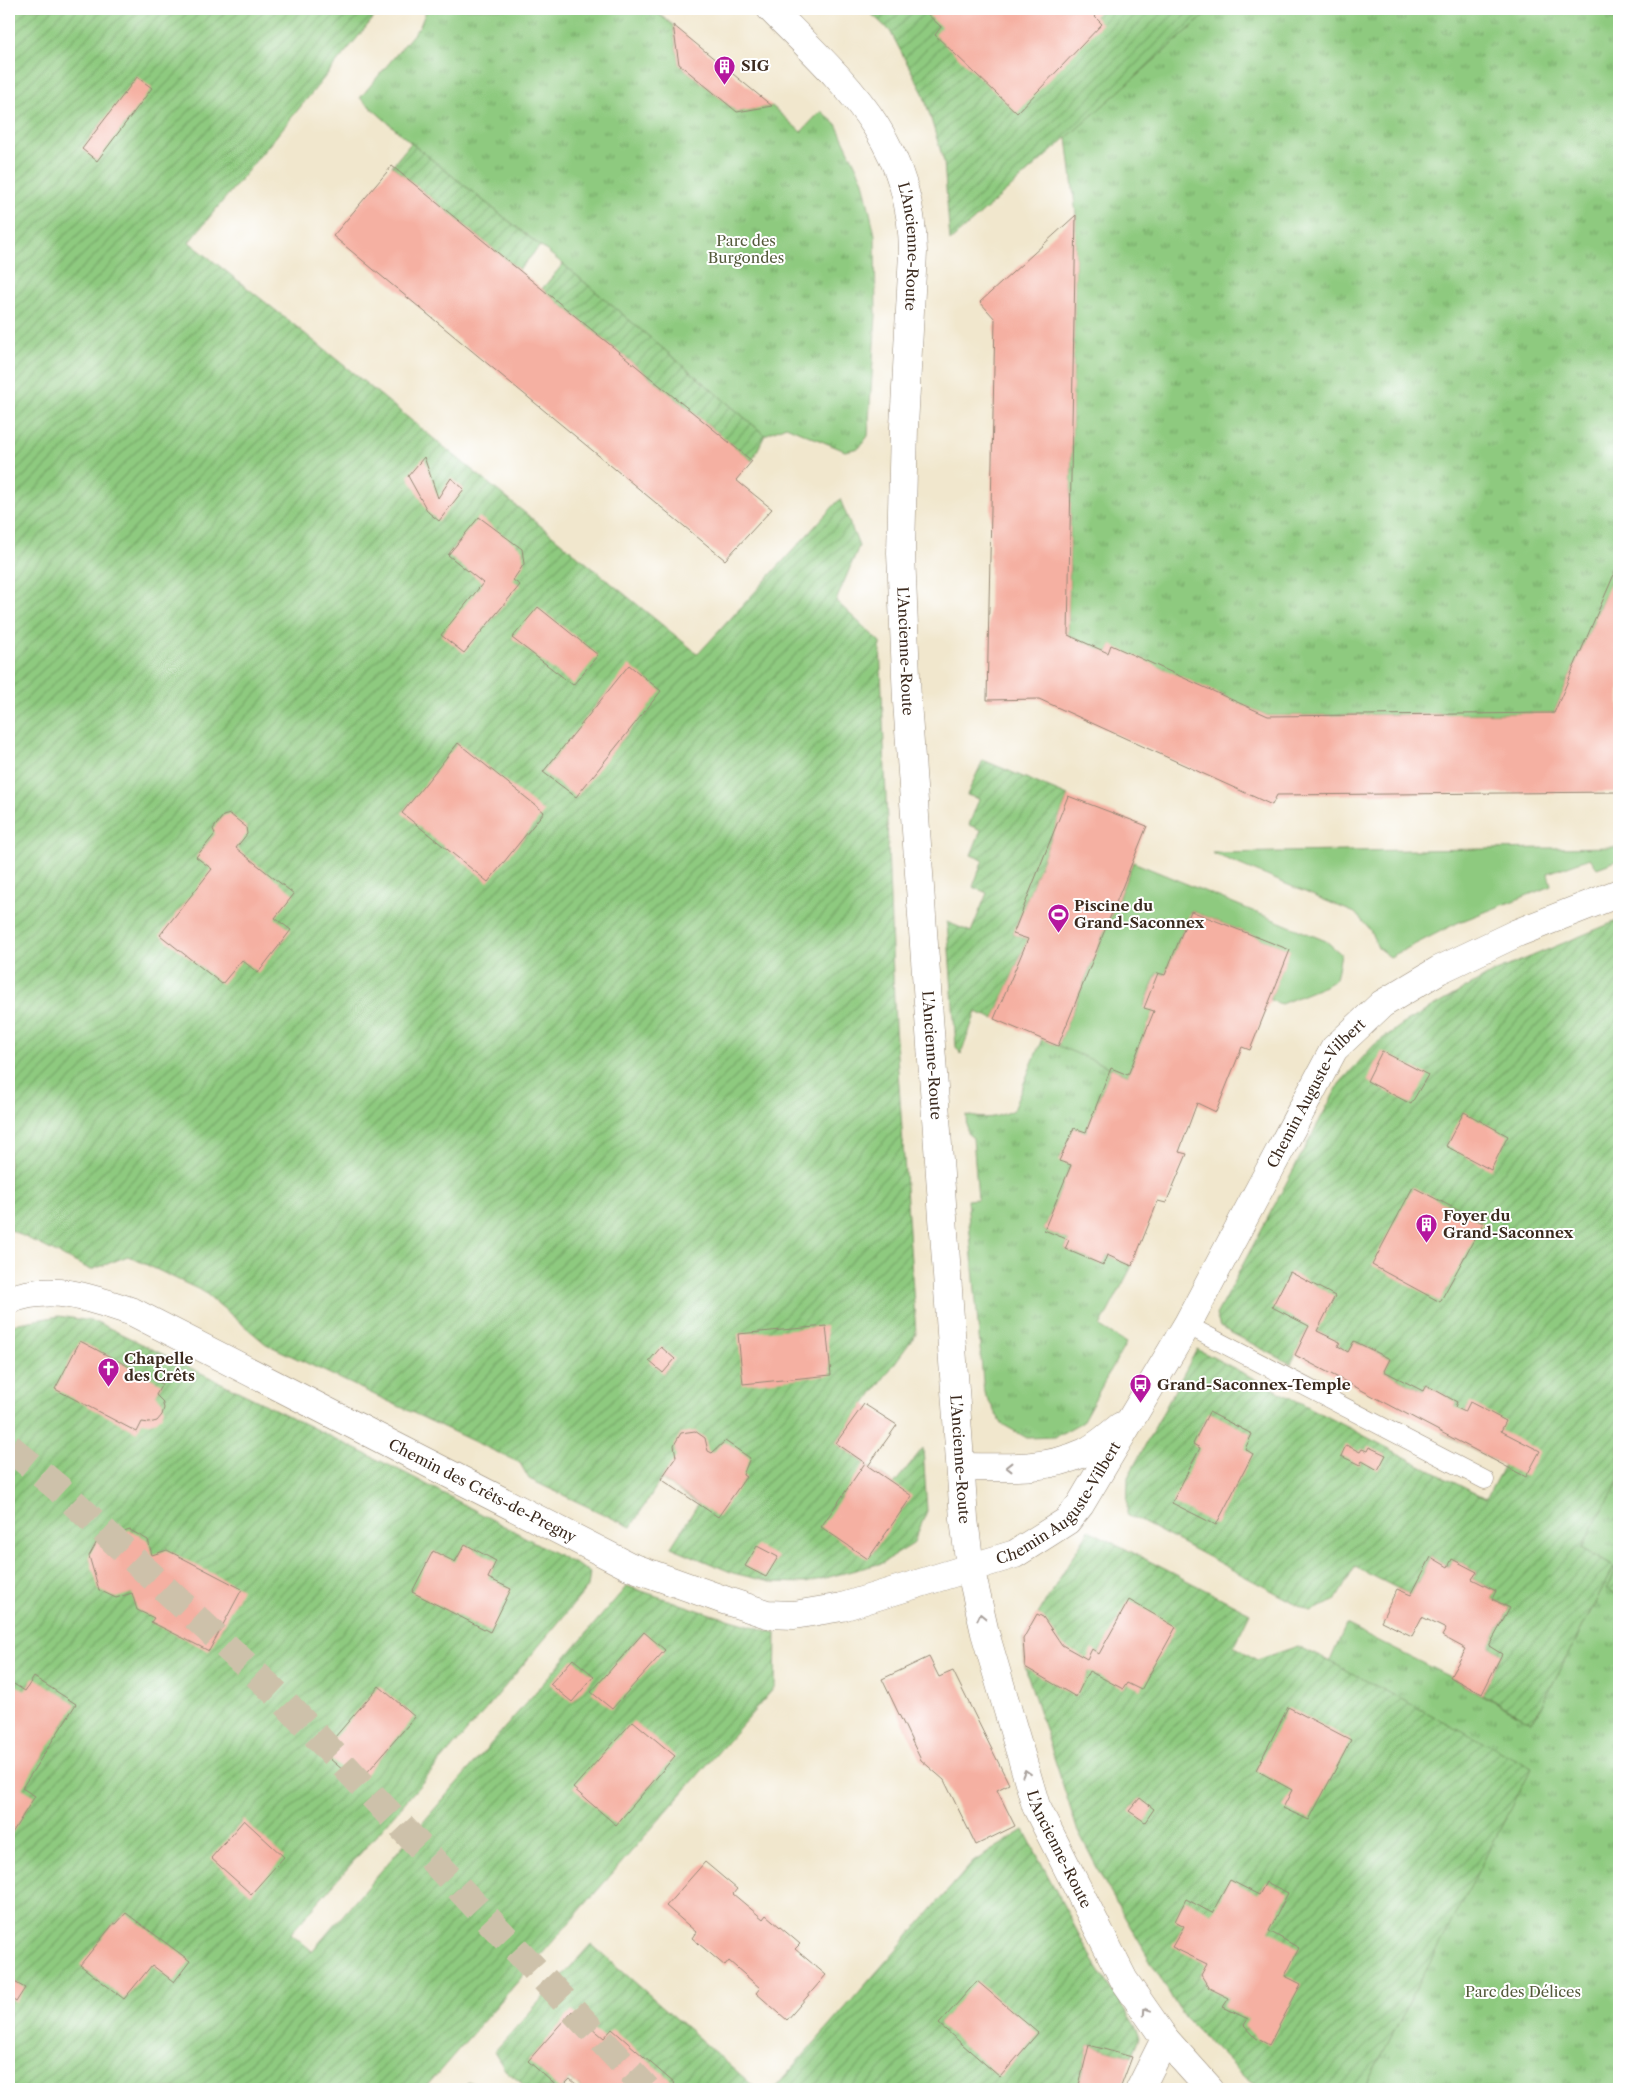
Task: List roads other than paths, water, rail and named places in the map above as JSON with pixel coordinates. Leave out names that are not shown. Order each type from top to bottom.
[{"type":"street","name":"L'Ancienne-Route","points":[[771,9],[858,100],[880,130],[897,164],[913,225],[904,427],[901,553],[907,701],[964,1519],[970,1567],[984,1633],[1036,1806],[1124,1980],[1165,2039],[1210,2089]]},
{"type":"street","name":"Chemin Auguste-Vilbert","points":[[970,1567],[1015,1554],[1067,1520],[1080,1506],[1187,1325],[1334,1049],[1382,1004],[1439,970],[1517,933],[1619,893]]},
{"type":"street","name":"Chemin des Crêts-de-Pregny","points":[[9,1300],[40,1292],[63,1292],[92,1298],[133,1312],[629,1566],[767,1614],[794,1615],[842,1606],[970,1567]]},
{"type":"street","name":"Chemin Auguste-Vilbert","points":[[961,1467],[1033,1468],[1057,1463],[1085,1453],[1132,1419]]},
{"type":"street","points":[[1140,2089],[1165,2039]]},
{"type":"lane","points":[[1187,1325],[1485,1480]]},
{"type":"tunnel","points":[[9,1447],[58,1488],[278,1695],[647,2089]]},
{"type":"place","name":"SIG","points":[[725,85]]},
{"type":"place","name":"Piscine du Grand-Saconnex","points":[[1058,934]]},
{"type":"place","name":"Foyer du Grand-Saconnex","points":[[1427,1244]]},
{"type":"place","name":"Chapelle des Crêts","points":[[108,1387]]},
{"type":"place","name":"Grand-Saconnex-Temple","points":[[1141,1404]]},
{"type":"park label","name":"Parc des Burgondes","points":[[746,250]]},
{"type":"park label","name":"Parc des Délices","points":[[1523,1992]]}]
